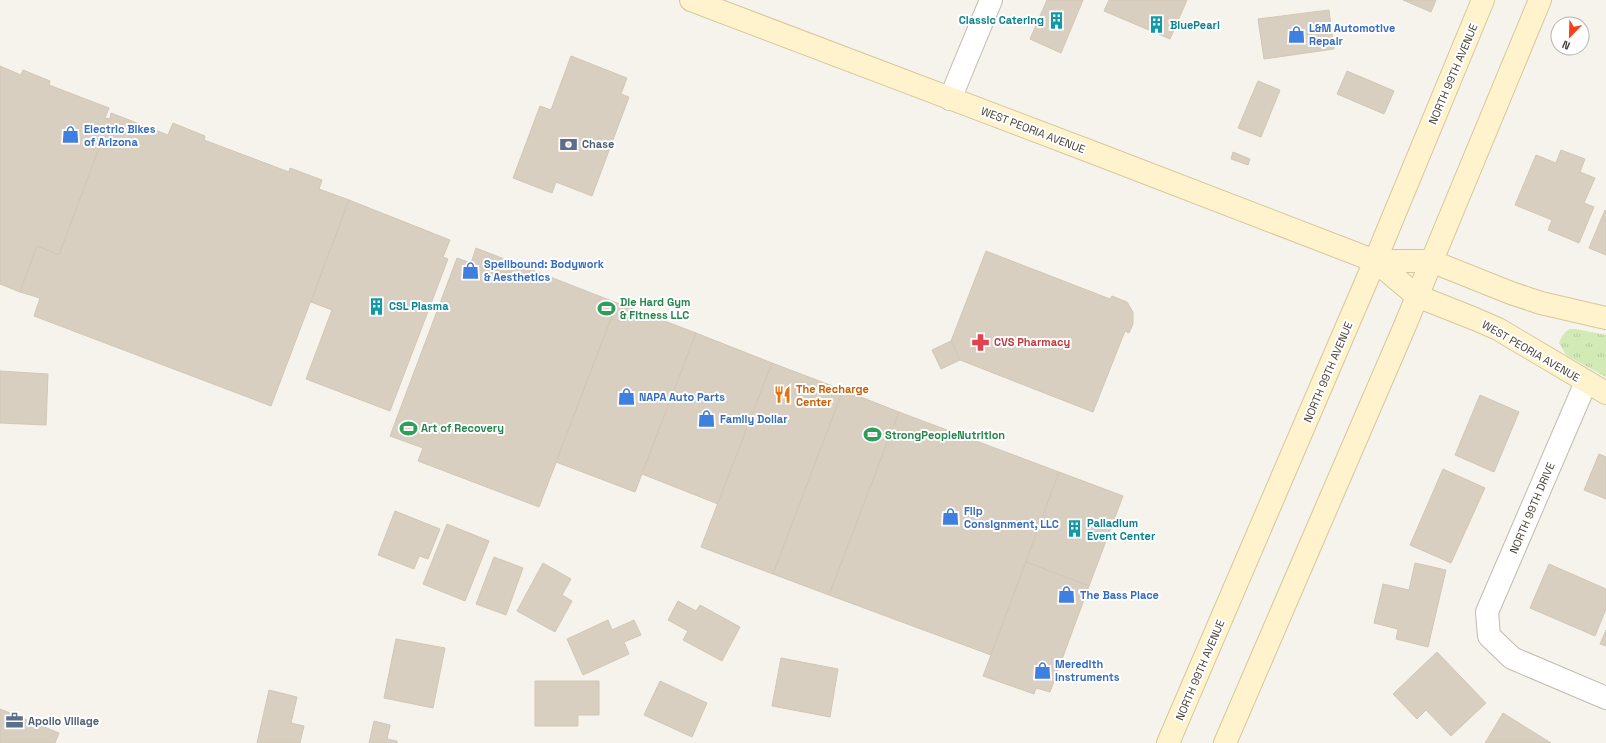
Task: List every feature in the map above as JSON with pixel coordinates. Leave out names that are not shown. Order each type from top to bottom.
[{"type":"main road","name":"WEST PEORIA AVENUE","points":[[691,0],[1375,261],[1417,296],[1498,329],[1606,393]]},
{"type":"main road","name":"NORTH 99TH AVENUE","points":[[1168,743],[1375,261],[1483,0]]},
{"type":"main road","points":[[1225,743],[1417,296],[1540,0]]},
{"type":"main road","name":"WEST PEORIA AVENUE","points":[[1375,261],[1431,261],[1511,293],[1541,303],[1606,318]]},
{"type":"street","points":[[950,99],[990,0]]},
{"type":"street","name":"NORTH 99TH DRIVE","points":[[1586,382],[1487,612],[1489,636],[1512,658],[1606,698]]},
{"type":"green space","points":[[1570,329],[1606,335],[1606,377],[1566,355],[1559,343],[1563,335]]},
{"type":"building","name":"Classic Catering","points":[[1047,0],[1083,0],[1061,53],[1030,39]]},
{"type":"building","name":"BluePearl","points":[[1109,0],[1187,0],[1170,39],[1104,11]]},
{"type":"building","points":[[1403,0],[1436,0],[1431,12]]},
{"type":"building","name":"L&M Automotive Repair","points":[[1329,10],[1334,49],[1264,59],[1258,19]]},
{"type":"building","name":"Chase","points":[[571,56],[627,78],[621,94],[629,97],[592,196],[556,182],[552,193],[513,178],[540,106],[551,110]]},
{"type":"building","points":[[0,66],[21,75],[23,70],[50,81],[49,85],[109,108],[105,118],[110,119],[59,255],[37,246],[20,292],[0,284]]},
{"type":"building","points":[[1347,71],[1394,91],[1384,114],[1337,94]]},
{"type":"building","points":[[1258,81],[1280,90],[1261,137],[1238,128]]},
{"type":"building","points":[[111,113],[168,135],[173,123],[205,136],[204,140],[289,172],[290,168],[322,180],[319,189],[349,200],[271,406],[34,316],[40,298],[20,292],[37,246],[59,255]]},
{"type":"building","points":[[1561,150],[1585,159],[1580,172],[1595,178],[1584,203],[1594,207],[1579,243],[1548,230],[1552,220],[1515,205],[1536,155],[1556,163]]},
{"type":"building","points":[[1233,152],[1250,159],[1248,165],[1231,159]]},
{"type":"building","name":"CSL Plasma","points":[[349,200],[450,240],[443,257],[448,259],[390,411],[306,379],[332,310],[311,302]]},
{"type":"building","points":[[1605,210],[1606,211],[1606,255],[1589,248]]},
{"type":"building","points":[[476,248],[617,303],[539,507],[418,461],[423,448],[390,436],[457,258],[471,263]]},
{"type":"building","name":"CVS Pharmacy","points":[[986,251],[1110,299],[1112,296],[1127,302],[1133,312],[1133,324],[1129,333],[1125,331],[1093,412],[960,360],[951,341]]},
{"type":"building","name":"NAPA Auto Parts","points":[[617,303],[696,333],[635,492],[556,462]]},
{"type":"building","name":"Family Dollar","points":[[696,333],[772,363],[718,504],[642,474]]},
{"type":"building","points":[[951,341],[960,360],[941,369],[932,350]]},
{"type":"building","points":[[772,363],[843,390],[773,574],[701,547]]},
{"type":"building","points":[[0,371],[48,374],[46,425],[0,423]]},
{"type":"building","points":[[843,390],[899,412],[829,595],[773,574]]},
{"type":"building","points":[[1480,395],[1519,412],[1494,472],[1455,455]]},
{"type":"building","name":"Flip Consignment, LLC","points":[[899,412],[1059,472],[991,655],[829,595]]},
{"type":"building","points":[[1599,454],[1606,457],[1606,499],[1584,490]]},
{"type":"building","points":[[1443,469],[1485,488],[1451,563],[1410,545]]},
{"type":"building","name":"Palladium Event Center","points":[[1059,472],[1123,496],[1089,586],[1026,562]]},
{"type":"building","points":[[395,511],[440,529],[428,559],[419,556],[414,569],[378,555]]},
{"type":"building","points":[[447,524],[489,541],[465,601],[423,584]]},
{"type":"building","points":[[494,557],[523,568],[506,615],[476,604]]},
{"type":"building","points":[[1026,562],[1089,586],[1050,692],[1036,688],[1034,694],[983,676]]},
{"type":"building","points":[[543,563],[571,579],[562,595],[572,601],[555,632],[517,611]]},
{"type":"building","points":[[1415,563],[1446,570],[1428,647],[1396,639],[1398,629],[1374,623],[1383,584],[1409,590]]},
{"type":"building","points":[[1549,564],[1606,589],[1606,609],[1595,636],[1530,608]]},
{"type":"building","points":[[678,601],[696,611],[700,605],[740,627],[722,661],[683,640],[688,631],[668,620]]},
{"type":"building","points":[[608,620],[612,630],[634,620],[641,635],[624,642],[629,654],[583,675],[567,639]]},
{"type":"building","points":[[1606,630],[1606,646],[1600,644]]},
{"type":"building","points":[[396,639],[445,648],[433,708],[384,698]]},
{"type":"building","points":[[1437,652],[1486,703],[1451,736],[1426,710],[1417,719],[1393,694]]},
{"type":"building","points":[[781,658],[838,669],[830,717],[772,706]]},
{"type":"building","points":[[535,681],[599,681],[599,715],[578,715],[578,726],[535,726]]},
{"type":"building","points":[[660,681],[707,703],[692,737],[644,715]]},
{"type":"building","points":[[269,690],[297,697],[291,723],[304,726],[300,743],[257,743]]},
{"type":"building","name":"Apollo Village","points":[[0,709],[59,733],[55,743],[0,743]]},
{"type":"building","points":[[1503,713],[1551,743],[1485,743]]},
{"type":"building","points":[[374,721],[390,725],[387,739],[397,741],[397,743],[369,743]]},
{"type":"place","name":"Classic Catering","points":[[1057,20]]},
{"type":"place","name":"BluePearl","points":[[1157,25]]},
{"type":"place","name":"L&M Automotive Repair","points":[[1296,34]]},
{"type":"place","name":"Electric Bikes of Arizona","points":[[71,135]]},
{"type":"place","name":"Chase","points":[[569,144]]},
{"type":"place","name":"Spellbound: Bodywork & Aesthetics","points":[[471,270]]},
{"type":"place","name":"CSL Plasma","points":[[376,306]]},
{"type":"place","name":"Die Hard Gym & Fitness LLC","points":[[607,308]]},
{"type":"place","name":"CVS Pharmacy","points":[[981,342]]},
{"type":"place","name":"The Recharge Center","points":[[783,395]]},
{"type":"place","name":"NAPA Auto Parts","points":[[626,397]]},
{"type":"place","name":"Family Dollar","points":[[707,419]]},
{"type":"place","name":"Art of Recovery","points":[[408,428]]},
{"type":"place","name":"StrongPeopleNutrition","points":[[872,435]]},
{"type":"place","name":"Flip Consignment, LLC","points":[[951,517]]},
{"type":"place","name":"Palladium Event Center","points":[[1074,529]]},
{"type":"place","name":"The Bass Place","points":[[1067,595]]},
{"type":"place","name":"Meredith Instruments","points":[[1042,670]]},
{"type":"place","name":"Apollo Village","points":[[15,721]]}]
